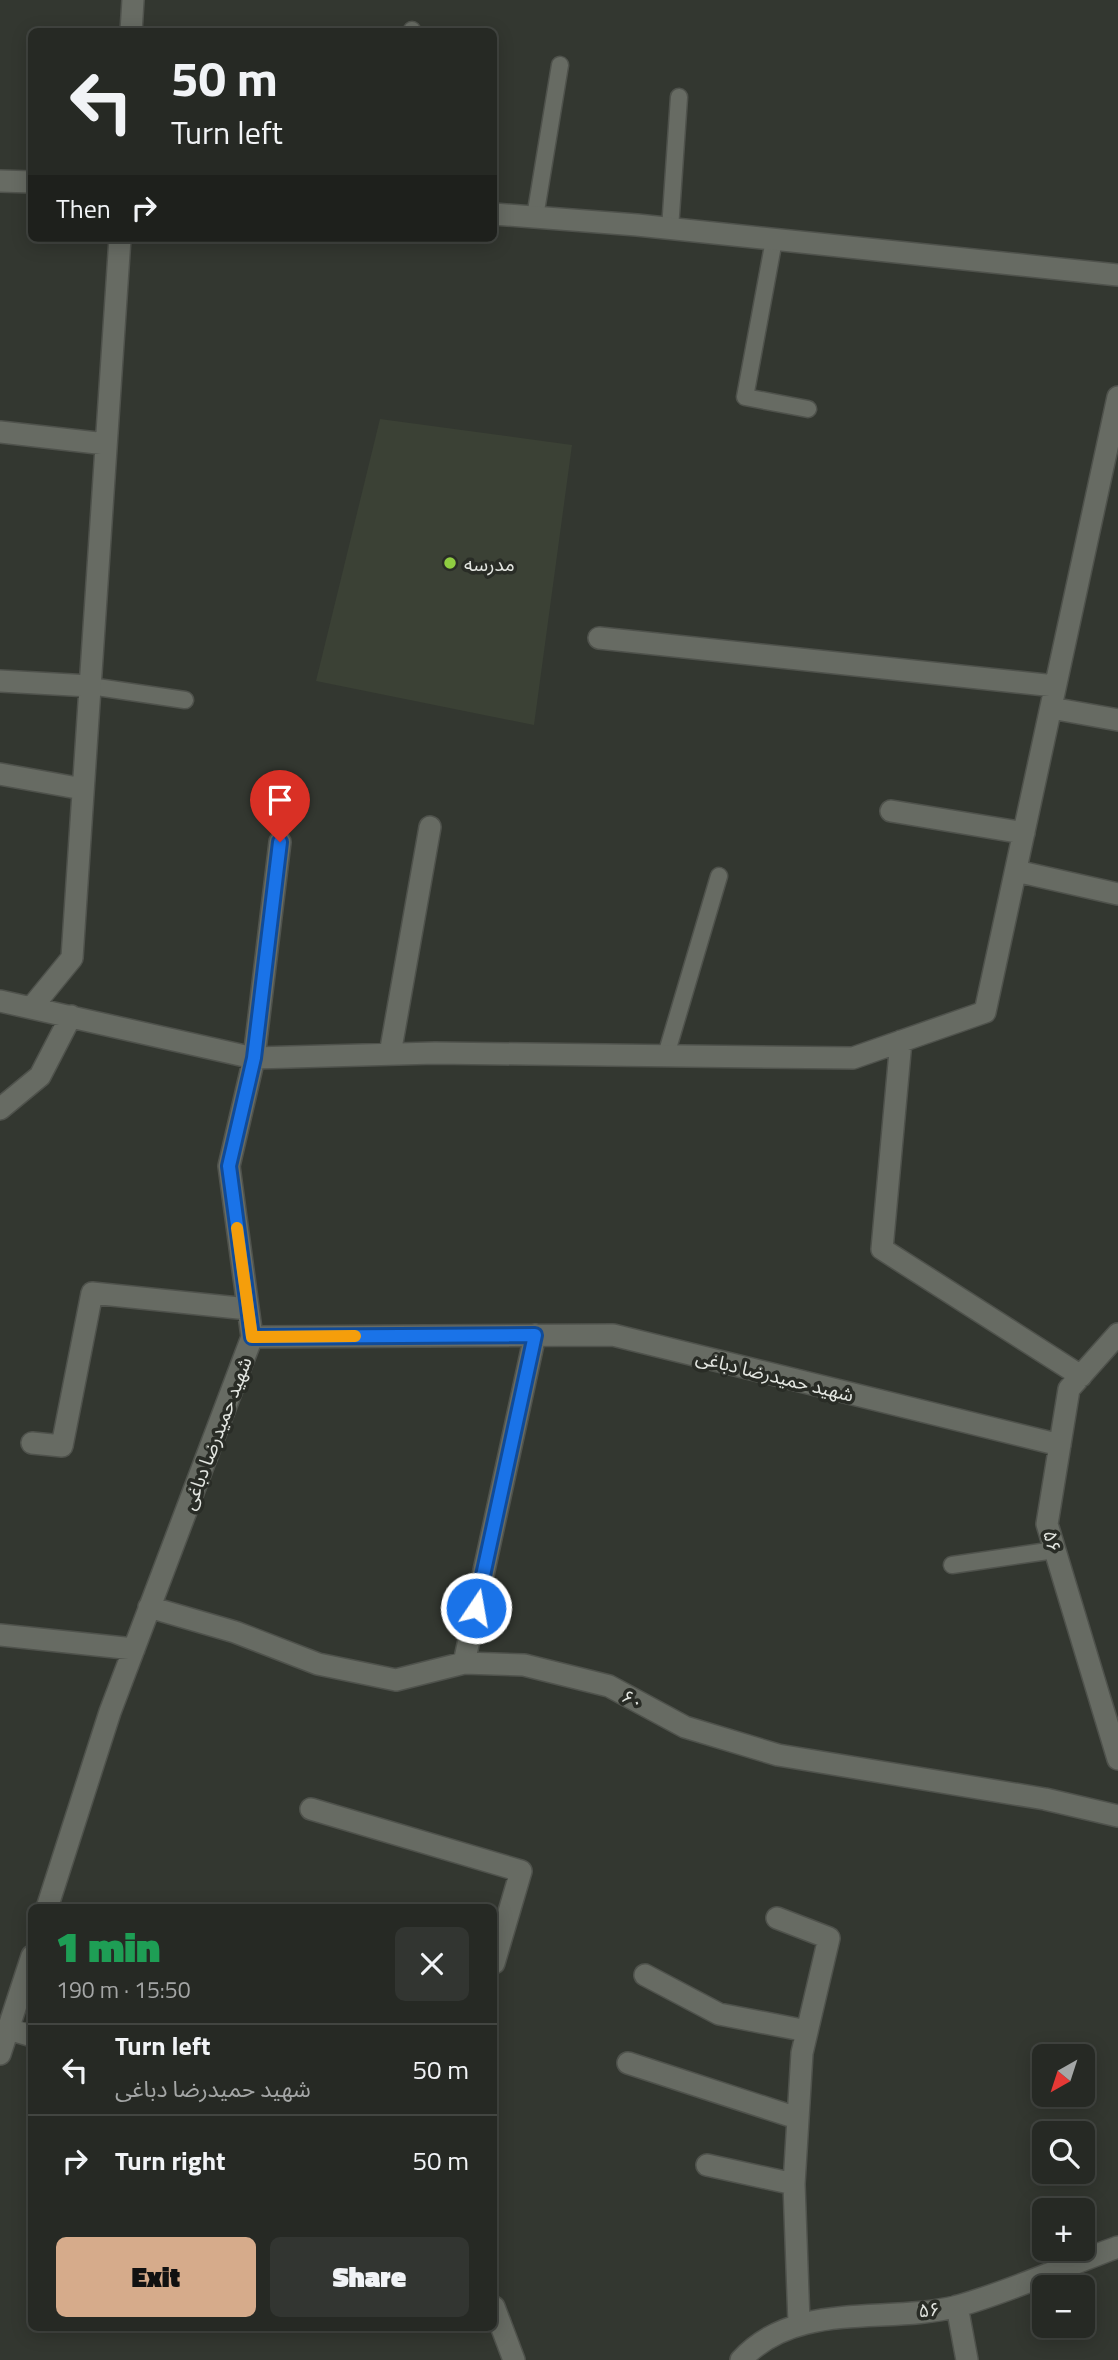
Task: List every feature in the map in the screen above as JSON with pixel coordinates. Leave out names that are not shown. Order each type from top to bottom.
[{"type":"street","points":[[131,28],[133,0]]},
{"type":"street","points":[[0,181],[28,182]]},
{"type":"street","points":[[497,214],[670,229],[1118,275]]},
{"type":"street","points":[[32,1007],[72,958],[120,242]]},
{"type":"street","points":[[0,1001],[254,1058],[390,1054],[853,1058],[985,1012],[1118,397]]},
{"type":"street","points":[[0,432],[106,444]]},
{"type":"street","points":[[599,638],[1055,686]]},
{"type":"street","points":[[0,681],[90,686]]},
{"type":"street","points":[[1051,708],[1118,720]]},
{"type":"street","points":[[0,774],[83,789]]},
{"type":"street","points":[[891,811],[1024,833]]},
{"type":"street","points":[[390,1054],[430,827]]},
{"type":"street","points":[[252,1337],[229,1166],[254,1058],[280,842]]},
{"type":"street","points":[[1016,871],[1118,894]]},
{"type":"street","points":[[0,1109],[40,1076],[71,1016]]},
{"type":"street","points":[[901,1041],[883,1249],[1081,1376]]},
{"type":"street","points":[[32,1443],[62,1446],[92,1293],[248,1309]]},
{"type":"street","name":"۵۶","points":[[1118,1334],[1069,1389],[1047,1524],[1118,1759]]},
{"type":"street","points":[[464,1663],[535,1335]]},
{"type":"street","name":"شهید حمیدرضا دباغی","points":[[48,1904],[149,1607],[252,1337],[613,1335],[1060,1445]]},
{"type":"street","name":"۶۰","points":[[149,1607],[235,1632],[318,1664],[396,1680],[464,1663],[524,1665],[608,1686],[685,1727],[778,1755],[1045,1799],[1118,1816]]},
{"type":"street","points":[[0,1635],[134,1649]]},
{"type":"street","points":[[311,1809],[521,1871],[497,1953]]},
{"type":"street","points":[[777,1918],[829,1938],[802,2053],[794,2184],[799,2323]]},
{"type":"street","points":[[0,2054],[28,1968]]},
{"type":"street","points":[[645,1975],[719,2014],[807,2031]]},
{"type":"street","points":[[8,2029],[28,2035]]},
{"type":"street","points":[[628,2063],[797,2118]]},
{"type":"street","points":[[707,2165],[794,2184]]},
{"type":"street","name":"۵۶","points":[[741,2360],[750,2351],[799,2323],[957,2306],[1118,2247]]},
{"type":"street","points":[[957,2306],[967,2360]]},
{"type":"street","points":[[497,2315],[514,2360]]},
{"type":"lane","points":[[535,218],[559,65]]},
{"type":"lane","points":[[670,229],[679,97]]},
{"type":"lane","points":[[774,240],[745,397],[808,409]]},
{"type":"lane","points":[[90,686],[185,700]]},
{"type":"lane","points":[[666,1055],[719,876]]},
{"type":"lane","points":[[952,1565],[1055,1550]]},
{"type":"shaded area","name":"مدرسه","points":[[380,419],[572,445],[534,725],[316,681]]},
{"type":"slow traffic","points":[[237,1228],[252,1337],[355,1336]]},
{"type":"place","name":"مدرسه","points":[[450,563]]},
{"type":"route","points":[[280,842],[254,1058],[229,1166],[252,1337],[535,1335],[476,1608]]}]
